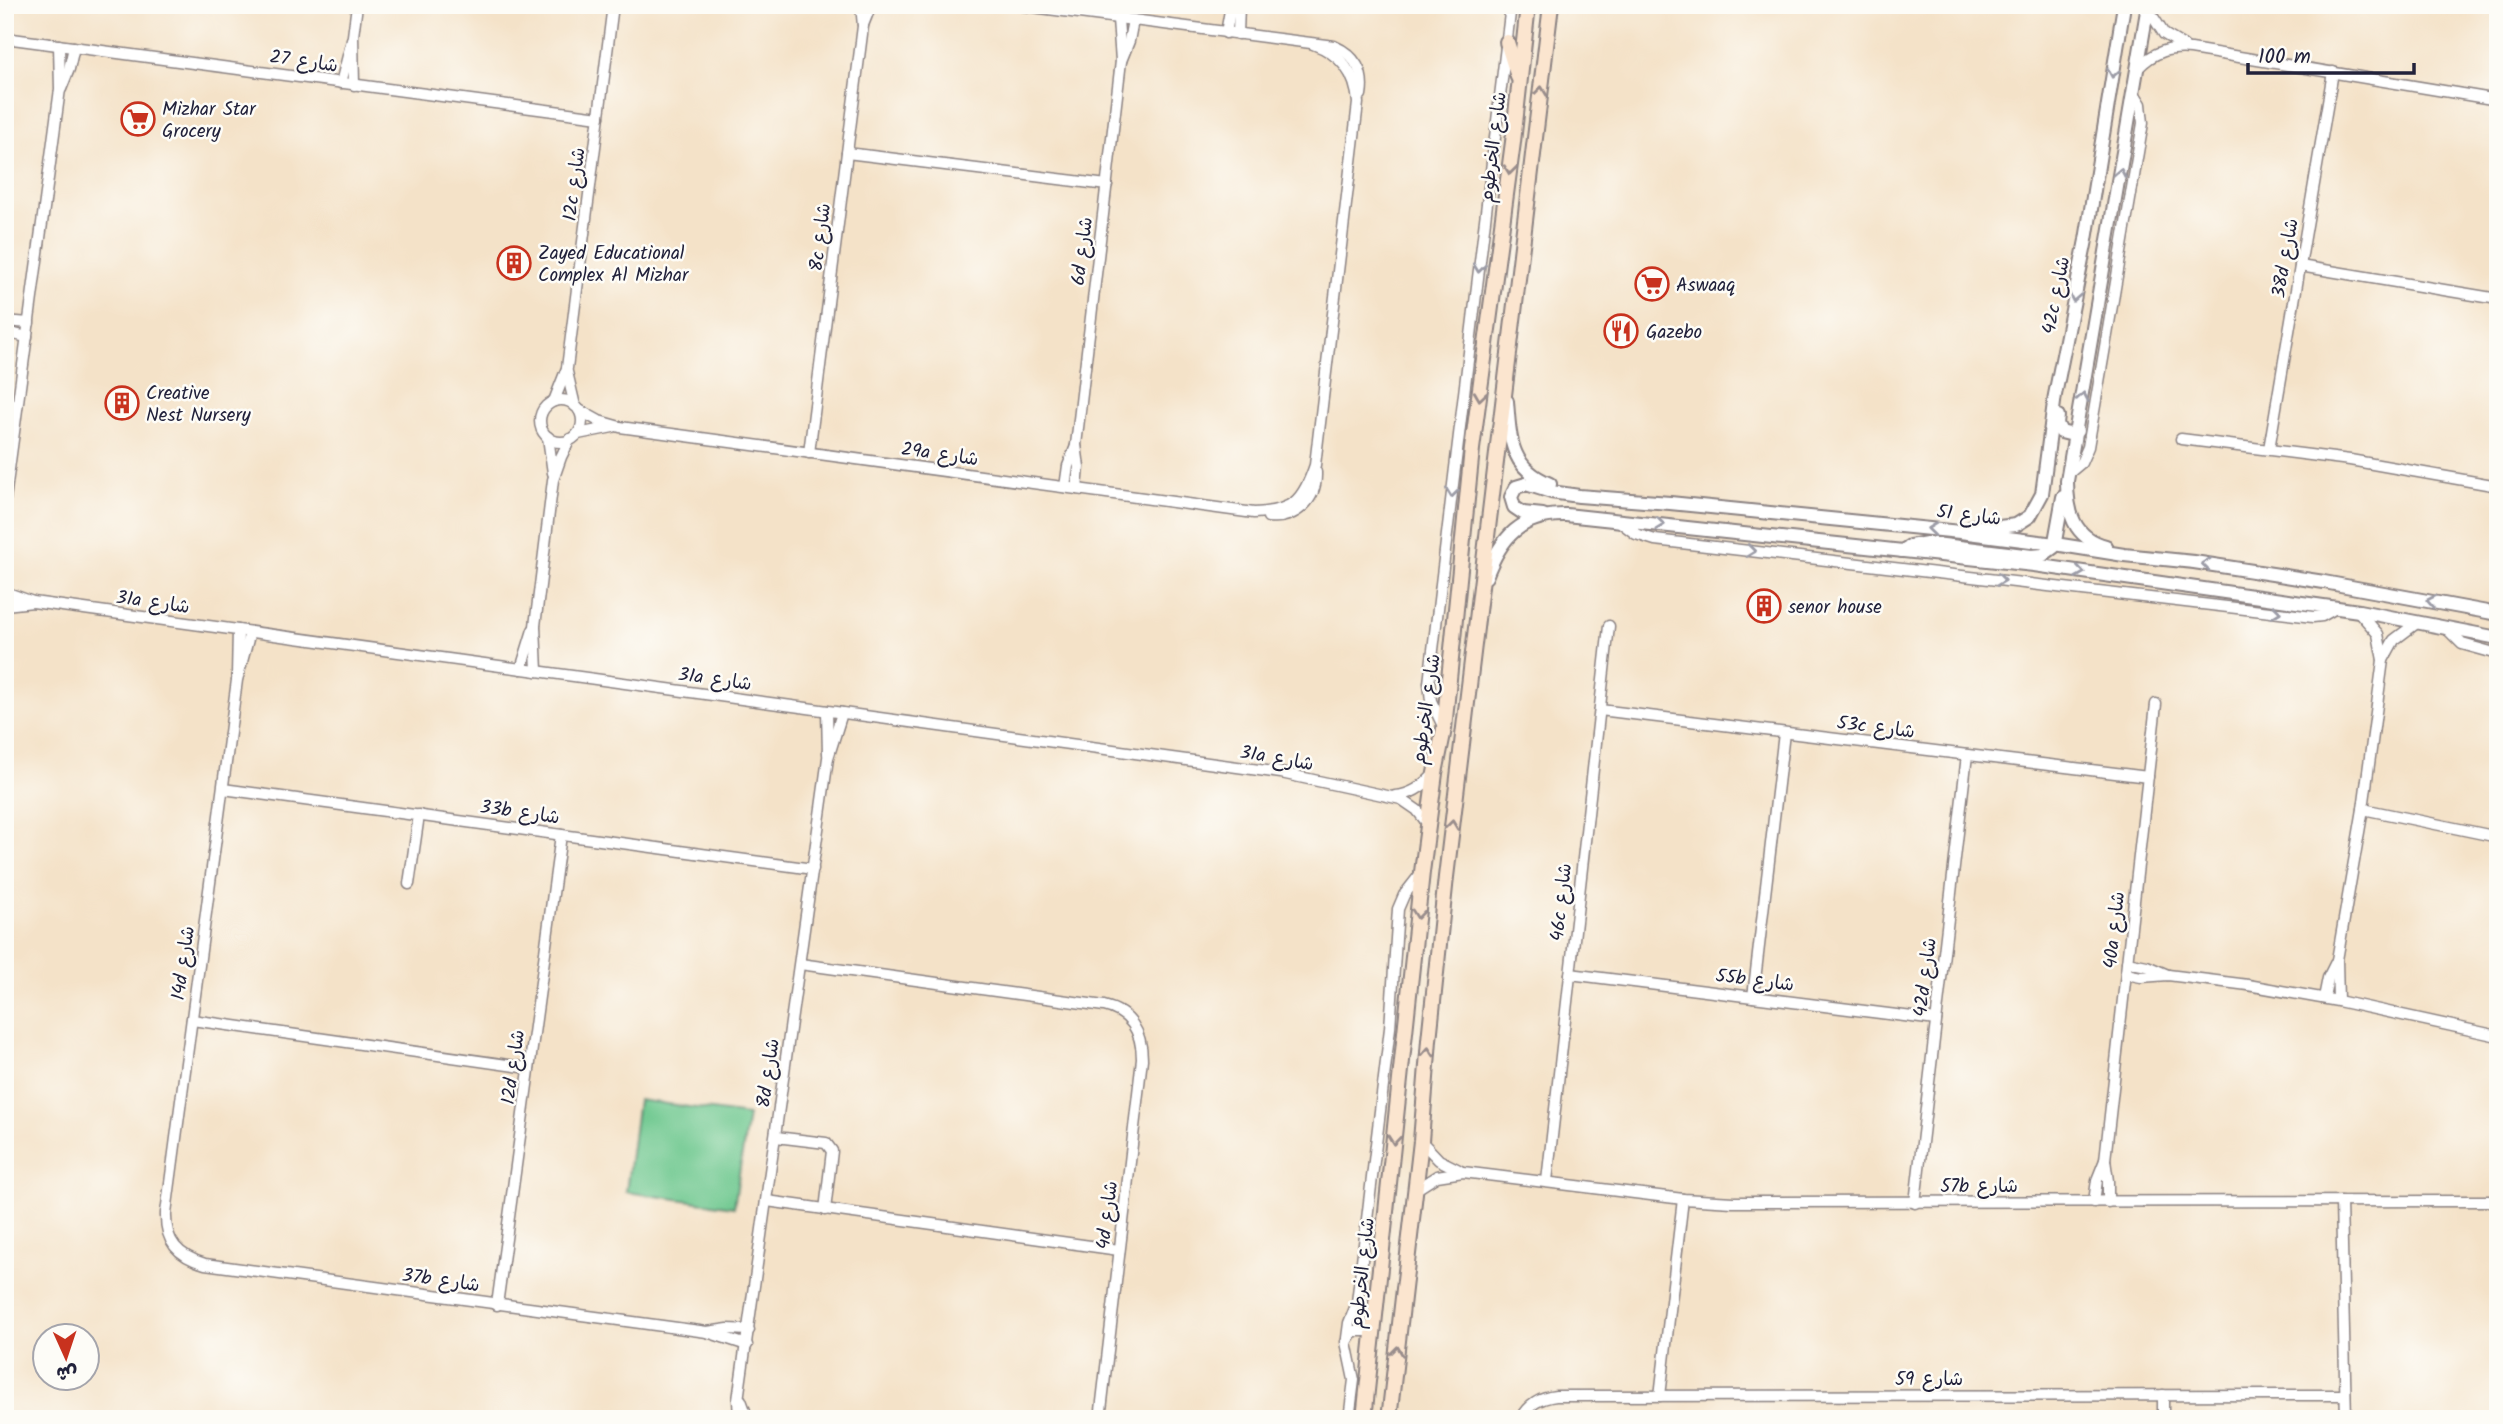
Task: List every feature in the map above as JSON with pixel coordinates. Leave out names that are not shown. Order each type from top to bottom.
[{"type":"main road","name":"شارع الخرطوم","points":[[1364,1419],[1369,1331],[1422,872],[1435,773],[1444,729],[1472,449],[1513,142],[1528,5]]},
{"type":"main road","name":"شارع الخرطوم","points":[[1389,1419],[1478,597],[1551,5]]},
{"type":"main road","points":[[1507,42],[1519,82]]},
{"type":"main road","points":[[1513,142],[1535,145]]},
{"type":"main road","points":[[1454,642],[1458,670],[1457,696],[1445,769],[1448,777],[1458,780]]},
{"type":"street","points":[[354,85],[357,5]]},
{"type":"street","name":"12c شارع","points":[[554,401],[567,368],[613,5]]},
{"type":"street","name":"8c شارع","points":[[809,453],[863,26],[861,5]]},
{"type":"street","name":"8c شارع","points":[[863,26],[871,5]]},
{"type":"street","points":[[1017,5],[1238,34],[1239,5]]},
{"type":"street","points":[[1226,33],[1231,5]]},
{"type":"street","points":[[1444,729],[1431,701],[1429,683],[1511,5]]},
{"type":"street","name":"42c شارع","points":[[1960,531],[1978,526],[2016,525],[2035,510],[2042,494],[2055,395],[2086,240],[2124,5]]},
{"type":"street","points":[[2148,7],[2165,34],[2191,48],[2498,100]]},
{"type":"street","points":[[1902,551],[1910,546],[1927,543],[2038,556],[2048,553],[2055,544],[2077,431],[2148,7]]},
{"type":"street","name":"6d شارع","points":[[1065,488],[1068,466],[1076,445],[1107,185],[1121,61],[1118,19]]},
{"type":"street","name":"6d شارع","points":[[1121,61],[1133,20]]},
{"type":"street","name":"29a شارع","points":[[577,408],[599,421],[620,427],[1281,517],[1310,499],[1315,486],[1314,465],[1362,85],[1351,57],[1340,48],[1328,44],[1238,34]]},
{"type":"street","points":[[341,83],[345,59],[354,36]]},
{"type":"street","name":"شارع 27","points":[[5,38],[599,117]]},
{"type":"street","points":[[5,499],[60,89],[59,46]]},
{"type":"street","points":[[60,89],[69,69],[74,47]]},
{"type":"street","points":[[2138,68],[2162,51],[2191,48]]},
{"type":"street","name":"38d شارع","points":[[2269,449],[2333,72]]},
{"type":"street","points":[[2124,555],[2116,548],[2090,540],[2080,533],[2070,514],[2068,477],[2081,463],[2088,447],[2143,123],[2141,104],[2134,93]]},
{"type":"street","points":[[847,153],[1107,185]]},
{"type":"street","points":[[2300,266],[2498,299]]},
{"type":"street","points":[[5,321],[29,323]]},
{"type":"street","points":[[5,332],[27,337]]},
{"type":"street","name":"12c شارع","points":[[567,368],[577,408]]},
{"type":"street","name":"شارع 51","points":[[1506,387],[1511,445],[1519,461],[1536,477],[1579,496],[1960,531],[2324,582],[2498,614]]},
{"type":"street","points":[[2055,395],[2058,402],[2059,428],[2065,434],[2077,431]]},
{"type":"street","points":[[537,671],[535,626],[553,480],[552,456],[548,437],[541,426],[541,416],[545,408],[554,401],[565,400],[577,408],[582,422],[561,457],[553,480]]},
{"type":"street","name":"29a شارع","points":[[574,437],[598,428],[620,427]]},
{"type":"street","points":[[548,437],[559,441],[574,437]]},
{"type":"street","points":[[2182,439],[2350,460],[2498,486]]},
{"type":"street","name":"6d شارع","points":[[1076,445],[1079,467],[1077,489]]},
{"type":"street","points":[[1579,496],[1551,492],[1526,484],[1516,487],[1511,497],[1514,507],[1523,513],[1616,519],[2034,565],[2359,611],[2498,638]]},
{"type":"street","points":[[1478,597],[1492,561],[1504,541],[1513,531],[1543,515]]},
{"type":"street","points":[[1616,519],[1636,534],[1655,540],[2313,617],[2322,616],[2336,608]]},
{"type":"street","name":"31a شارع","points":[[5,592],[33,602],[1281,773],[1391,796],[1409,804],[1428,824]]},
{"type":"street","name":"31a شارع","points":[[5,604],[33,602]]},
{"type":"street","points":[[2338,1001],[2337,960],[2363,809],[2383,660],[2378,634],[2359,611]]},
{"type":"street","points":[[2383,660],[2394,640],[2418,622]]},
{"type":"street","points":[[521,669],[535,626]]},
{"type":"street","name":"46c شارع","points":[[1546,1181],[1609,626]]},
{"type":"street","points":[[2445,627],[2462,645],[2498,654]]},
{"type":"street","name":"14d شارع","points":[[174,1248],[167,1231],[166,1213],[237,680],[238,631]]},
{"type":"street","name":"14d شارع","points":[[237,680],[250,632]]},
{"type":"street","name":"40a شارع","points":[[2094,1202],[2097,1181],[2105,1160],[2156,704]]},
{"type":"street","name":"53c شارع","points":[[1600,710],[2148,777]]},
{"type":"street","name":"8d شارع","points":[[739,1419],[737,1407],[828,758],[828,711]]},
{"type":"street","name":"8d شارع","points":[[828,758],[842,713]]},
{"type":"street","points":[[1753,997],[1784,733]]},
{"type":"street","name":"42d شارع","points":[[1915,1203],[1967,755]]},
{"type":"street","name":"31a شارع","points":[[1391,796],[1412,793],[1421,788],[1435,773]]},
{"type":"street","name":"33b شارع","points":[[222,789],[813,869]]},
{"type":"street","points":[[2363,809],[2498,837]]},
{"type":"street","points":[[409,884],[419,815]]},
{"type":"street","name":"12d شارع","points":[[497,1305],[561,835]]},
{"type":"street","points":[[1349,1419],[1354,1380],[1347,1338],[1357,1302],[1390,1028],[1398,909],[1404,895],[1422,872]]},
{"type":"street","points":[[2324,998],[2328,978],[2337,960]]},
{"type":"street","points":[[2127,962],[2147,966],[2168,975]]},
{"type":"street","name":"4d شارع","points":[[800,964],[1104,1006],[1129,1018],[1141,1042],[1142,1059],[1100,1419]]},
{"type":"street","name":"55b شارع","points":[[1570,974],[1936,1020]]},
{"type":"street","points":[[2126,974],[2150,977],[2168,975],[2324,998],[2498,1036]]},
{"type":"street","points":[[192,1020],[529,1068]]},
{"type":"street","points":[[776,1137],[826,1143],[832,1150],[825,1210]]},
{"type":"street","name":"57b شارع","points":[[1421,1141],[1439,1160],[1463,1171],[1684,1199],[1733,1202],[2498,1201]]},
{"type":"street","name":"40a شارع","points":[[2105,1160],[2108,1202]]},
{"type":"street","name":"57b شارع","points":[[1415,1191],[1437,1176],[1463,1171]]},
{"type":"street","points":[[1661,1396],[1684,1199]]},
{"type":"street","points":[[2342,1201],[2346,1419]]},
{"type":"street","points":[[767,1202],[1119,1250]]},
{"type":"street","name":"37b شارع","points":[[174,1248],[205,1264],[707,1332],[747,1345]]},
{"type":"street","points":[[1347,1338],[1353,1331],[1369,1331],[1357,1302]]},
{"type":"street","name":"37b شارع","points":[[707,1332],[749,1330]]},
{"type":"street","name":"8d شارع","points":[[740,1393],[748,1419]]},
{"type":"street","points":[[2163,1395],[2163,1419]]},
{"type":"street","name":"شارع 59","points":[[1521,1419],[1529,1407],[1547,1397],[2345,1395]]},
{"type":"green space","points":[[638,1100],[748,1115],[734,1207],[626,1192]]},
{"type":"place","name":"Mizhar Star Grocery","points":[[138,119]]},
{"type":"place","name":"Zayed Educational Complex Al Mizhar","points":[[514,263]]},
{"type":"place","name":"Aswaaq","points":[[1652,284]]},
{"type":"place","name":"Gazebo","points":[[1621,331]]},
{"type":"place","name":"Creative Nest Nursery","points":[[122,403]]},
{"type":"place","name":"senor house","points":[[1764,606]]}]
